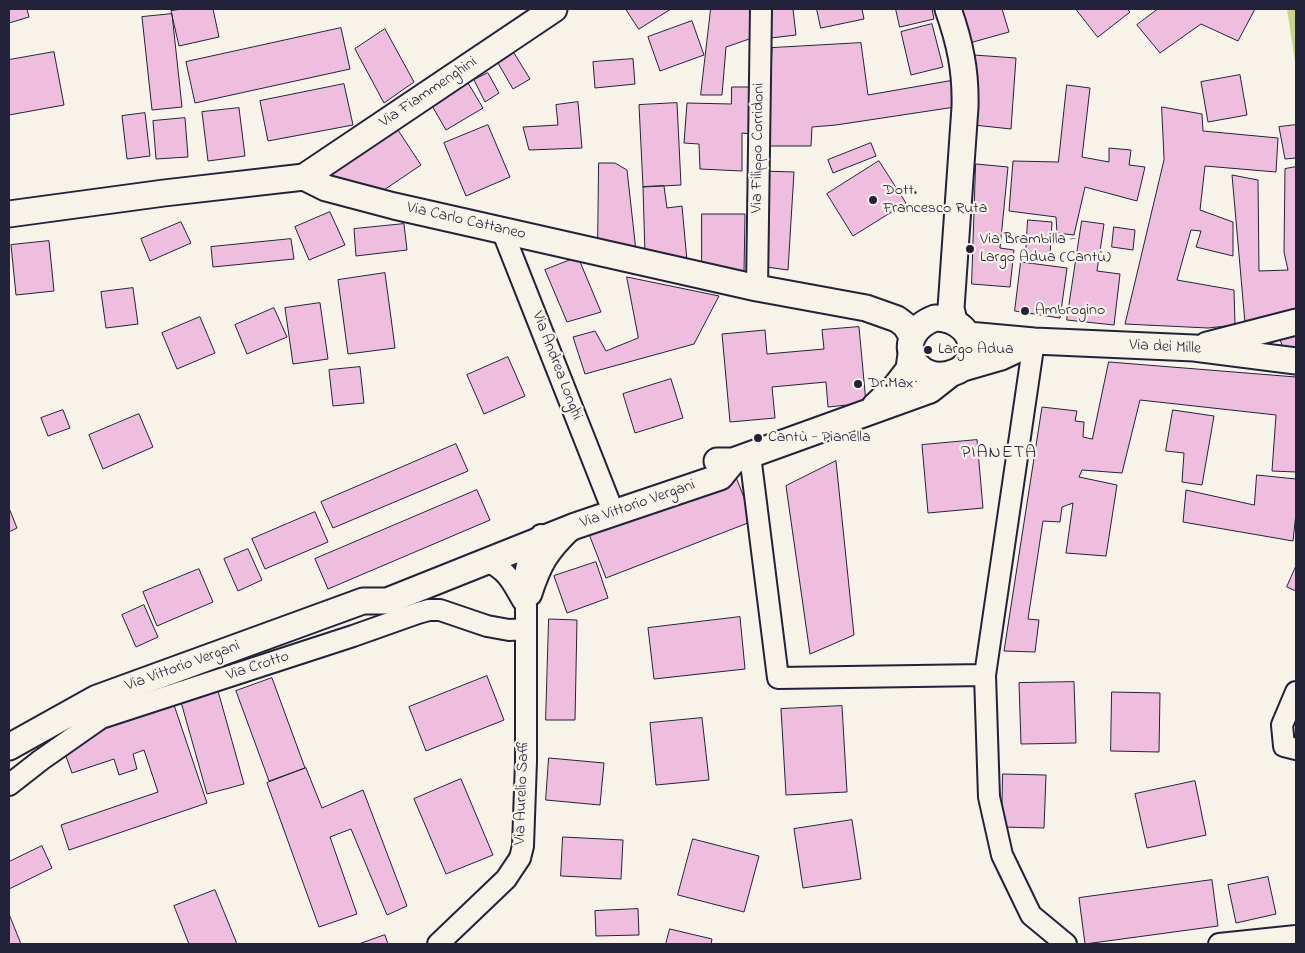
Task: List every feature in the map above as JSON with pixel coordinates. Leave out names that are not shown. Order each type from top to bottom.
[{"type":"street","name":"Via Fiammenghini","points":[[304,177],[554,9]]},
{"type":"street","name":"Via Filippo Corridoni","points":[[757,288],[761,9]]},
{"type":"street","points":[[948,9],[963,57],[966,80],[951,308],[961,328],[972,341],[970,358],[956,371]]},
{"type":"street","points":[[9,214],[164,192],[304,177]]},
{"type":"street","name":"Via Carlo Cattaneo","points":[[304,177],[326,188],[349,195],[757,288],[866,308],[897,319],[905,326],[911,345]]},
{"type":"street","name":"Via Andrea Longhi","points":[[502,230],[609,501]]},
{"type":"street","points":[[961,328],[945,318],[935,318],[925,322],[911,345],[918,367],[931,375],[956,371],[1015,352],[1034,341]]},
{"type":"street","points":[[1194,348],[1296,322]]},
{"type":"street","name":"Via dei Mille","points":[[961,328],[1034,341],[1194,348],[1296,361]]},
{"type":"street","points":[[1034,341],[986,675],[989,797],[1002,855],[1030,915],[1066,944]]},
{"type":"street","name":"Via Vittorio Vergani","points":[[865,414],[886,397],[909,369],[911,345]]},
{"type":"street","name":"Via Vittorio Vergani","points":[[9,747],[97,698],[363,601],[387,601],[487,561],[555,530],[609,501],[714,461],[741,458],[930,390],[956,371]]},
{"type":"street","points":[[741,458],[778,678],[986,675]]},
{"type":"street","name":"Via Vittorio Vergani","points":[[363,601],[380,586],[720,477],[741,458]]},
{"type":"street","name":"Via Aurelio Saffi","points":[[438,944],[506,879],[520,858],[526,761],[526,608],[524,575],[530,554],[555,530]]},
{"type":"street","name":"Via Aurelio Saffi","points":[[526,608],[539,571],[557,544],[555,530]]},
{"type":"street","name":"Via Aurelio Saffi","points":[[487,561],[500,568],[510,578],[526,608]]},
{"type":"street","name":"Via Crotto","points":[[9,786],[41,760],[101,718],[418,613],[440,610],[494,627],[509,630],[526,629]]},
{"type":"street","points":[[1296,692],[1282,725],[1284,746],[1296,749]]},
{"type":"street","points":[[1219,944],[1296,936]]},
{"type":"green space","points":[[1287,9],[1296,9],[1296,68]]},
{"type":"building","points":[[9,9],[27,9],[29,17],[9,23]]},
{"type":"building","points":[[213,9],[219,37],[179,46],[171,11]]},
{"type":"building","points":[[626,9],[671,9],[639,29]]},
{"type":"building","points":[[711,9],[755,9],[758,36],[726,47],[722,95],[701,95]]},
{"type":"building","points":[[768,9],[793,9],[796,35],[771,38]]},
{"type":"building","points":[[817,9],[862,9],[864,19],[821,28]]},
{"type":"building","points":[[896,9],[932,9],[934,19],[900,27]]},
{"type":"building","points":[[955,9],[1002,9],[1009,32],[966,44]]},
{"type":"building","points":[[1076,9],[1127,9],[1130,12],[1098,37]]},
{"type":"building","points":[[1158,9],[1255,9],[1238,41],[1201,24],[1160,53],[1137,25]]},
{"type":"building","points":[[172,14],[182,107],[152,110],[142,17]]},
{"type":"building","points":[[692,21],[704,55],[660,71],[648,37]]},
{"type":"building","points":[[932,24],[943,67],[911,75],[901,32]]},
{"type":"building","points":[[341,28],[350,69],[195,103],[186,62]]},
{"type":"building","points":[[385,29],[414,82],[384,103],[355,49]]},
{"type":"building","points":[[861,43],[868,95],[954,80],[955,107],[812,127],[811,146],[768,146],[772,48]]},
{"type":"building","points":[[54,52],[64,105],[9,115],[9,60]]},
{"type":"building","points":[[514,53],[530,79],[513,89],[498,63]]},
{"type":"building","points":[[974,55],[1016,58],[1011,129],[974,125]]},
{"type":"building","points":[[633,59],[635,84],[595,88],[593,62]]},
{"type":"building","points":[[488,73],[499,93],[485,102],[474,80]]},
{"type":"building","points":[[1240,75],[1247,115],[1208,122],[1201,82]]},
{"type":"building","points":[[468,83],[483,108],[446,130],[431,104]]},
{"type":"building","points":[[344,84],[353,125],[268,141],[260,101]]},
{"type":"building","points":[[1067,85],[1090,88],[1082,157],[1109,162],[1109,148],[1131,150],[1129,165],[1145,167],[1137,201],[1085,187],[1074,235],[1057,233],[1056,217],[1009,211],[1013,161],[1058,162]]},
{"type":"building","points":[[732,87],[753,87],[751,134],[742,133],[742,171],[700,169],[699,144],[684,143],[687,103],[731,104]]},
{"type":"building","points":[[578,102],[582,148],[529,150],[523,127],[558,125],[556,105]]},
{"type":"building","points":[[677,103],[681,185],[643,187],[639,105]]},
{"type":"building","points":[[1162,107],[1202,114],[1203,131],[1278,138],[1276,172],[1205,166],[1200,210],[1233,222],[1233,256],[1196,247],[1201,231],[1191,230],[1177,280],[1234,290],[1235,325],[1208,328],[1125,324],[1164,160]]},
{"type":"building","points":[[239,108],[245,156],[208,161],[202,112]]},
{"type":"building","points":[[145,113],[150,156],[127,159],[122,116]]},
{"type":"building","points":[[185,118],[188,157],[156,159],[153,121]]},
{"type":"building","points":[[488,125],[510,177],[466,196],[444,143]]},
{"type":"building","points":[[1296,125],[1296,158],[1285,159],[1279,127]]},
{"type":"building","points":[[398,130],[421,165],[375,196],[335,186],[329,174]]},
{"type":"building","points":[[871,143],[876,156],[833,173],[828,160]]},
{"type":"building","points":[[879,161],[906,203],[853,236],[827,194]]},
{"type":"building","points":[[599,163],[615,163],[627,170],[636,251],[598,244]]},
{"type":"building","points":[[976,164],[1008,167],[1000,248],[1014,250],[1010,287],[972,284]]},
{"type":"building","points":[[1296,167],[1296,312],[1245,323],[1232,175],[1258,180],[1259,271],[1288,270],[1284,252],[1285,169]]},
{"type":"building","points":[[762,171],[794,172],[788,270],[759,266]]},
{"type":"building","points":[[664,186],[667,208],[682,206],[687,261],[645,255],[643,187]]},
{"type":"building","points":[[330,212],[345,245],[309,260],[295,227]]},
{"type":"building","points":[[702,214],[745,214],[744,273],[702,267]]},
{"type":"building","points":[[1028,220],[1052,222],[1050,255],[1026,253]]},
{"type":"building","points":[[1082,221],[1104,224],[1097,271],[1120,274],[1114,325],[1067,320]]},
{"type":"building","points":[[181,222],[191,243],[150,261],[141,239]]},
{"type":"building","points":[[404,224],[407,250],[356,256],[354,229]]},
{"type":"building","points":[[1114,227],[1135,230],[1133,250],[1112,247]]},
{"type":"building","points":[[291,239],[294,259],[213,267],[211,247]]},
{"type":"building","points":[[49,241],[54,291],[16,295],[11,245]]},
{"type":"building","points":[[578,257],[601,312],[567,322],[545,270]]},
{"type":"building","points":[[1021,262],[1067,268],[1060,318],[1015,311]]},
{"type":"building","points":[[385,273],[395,348],[348,354],[338,280]]},
{"type":"building","points":[[627,277],[719,296],[694,344],[585,374],[573,337],[595,331],[606,351],[638,338]]},
{"type":"building","points":[[133,288],[138,324],[106,328],[101,292]]},
{"type":"building","points":[[320,303],[328,359],[293,364],[285,308]]},
{"type":"building","points":[[274,308],[287,337],[247,354],[235,325]]},
{"type":"building","points":[[200,317],[215,353],[177,369],[162,333]]},
{"type":"building","points":[[859,327],[866,403],[828,407],[826,382],[772,387],[775,418],[730,422],[722,334],[765,330],[767,354],[824,349],[822,330]]},
{"type":"building","points":[[1296,336],[1296,352],[1285,352],[1280,340]]},
{"type":"building","points":[[508,357],[525,396],[484,414],[467,375]]},
{"type":"building","points":[[1109,362],[1296,377],[1296,472],[1272,471],[1276,415],[1140,400],[1122,473],[1082,470],[1079,477],[1117,485],[1106,556],[1066,553],[1073,503],[1062,507],[1060,522],[1043,521],[1028,619],[1039,620],[1035,652],[1004,651],[1042,407],[1077,411],[1075,421],[1084,422],[1083,437],[1092,439]]},
{"type":"building","points":[[360,367],[364,403],[333,406],[329,370]]},
{"type":"building","points":[[671,379],[683,418],[635,433],[623,394]]},
{"type":"building","points":[[63,410],[70,428],[48,436],[41,418]]},
{"type":"building","points":[[1173,410],[1214,416],[1202,485],[1182,482],[1184,453],[1166,451]]},
{"type":"building","points":[[139,414],[153,447],[103,469],[89,435]]},
{"type":"building","points":[[977,440],[983,508],[928,513],[922,445]]},
{"type":"building","points":[[456,444],[468,471],[333,528],[321,502]]},
{"type":"building","points":[[836,461],[854,635],[810,654],[786,486]]},
{"type":"building","points":[[1257,475],[1296,479],[1296,513],[1293,541],[1183,522],[1186,490],[1254,505]]},
{"type":"building","points":[[736,477],[753,521],[606,578],[589,534]]},
{"type":"building","points":[[477,490],[490,520],[328,589],[315,559]]},
{"type":"building","points":[[9,508],[17,528],[9,532]]},
{"type":"building","points":[[315,512],[328,542],[265,569],[252,539]]},
{"type":"building","points":[[248,549],[262,580],[238,591],[224,559]]},
{"type":"building","points":[[596,562],[608,598],[567,613],[554,576]]},
{"type":"building","points":[[1296,566],[1296,591],[1287,587]]},
{"type":"building","points":[[199,569],[213,602],[157,626],[143,592]]},
{"type":"building","points":[[144,605],[158,637],[136,647],[122,615]]},
{"type":"building","points":[[740,617],[745,669],[654,679],[648,628]]},
{"type":"building","points":[[549,619],[577,620],[575,720],[546,720]]},
{"type":"building","points":[[487,676],[504,720],[426,751],[409,707]]},
{"type":"building","points":[[272,678],[305,768],[269,781],[236,691]]},
{"type":"building","points":[[1074,682],[1076,743],[1021,744],[1019,683]]},
{"type":"building","points":[[218,691],[244,784],[207,794],[181,702]]},
{"type":"building","points":[[1112,692],[1160,693],[1159,752],[1111,751]]},
{"type":"building","points":[[172,699],[207,803],[69,850],[61,825],[158,792],[144,750],[133,754],[137,769],[119,775],[114,759],[72,773],[63,748],[105,722]]},
{"type":"building","points":[[842,706],[847,792],[786,795],[781,709]]},
{"type":"building","points":[[702,718],[709,780],[656,785],[650,723]]},
{"type":"building","points":[[549,758],[604,763],[600,805],[546,800]]},
{"type":"building","points":[[306,768],[322,808],[363,790],[407,906],[387,915],[351,829],[330,837],[357,914],[319,927],[267,783]]},
{"type":"building","points":[[1003,774],[1046,775],[1044,828],[1002,827]]},
{"type":"building","points":[[461,779],[493,855],[446,874],[414,799]]},
{"type":"building","points":[[1195,781],[1206,835],[1147,848],[1135,794]]},
{"type":"building","points":[[852,820],[861,879],[803,888],[794,829]]},
{"type":"building","points":[[563,837],[623,840],[621,879],[561,876]]},
{"type":"building","points":[[693,839],[759,856],[744,912],[678,895]]},
{"type":"building","points":[[42,846],[52,868],[9,889],[9,862]]},
{"type":"building","points":[[1268,877],[1276,914],[1236,923],[1228,885]]},
{"type":"building","points":[[1212,880],[1218,926],[1085,944],[1079,898]]},
{"type":"building","points":[[215,890],[237,944],[189,944],[174,906]]},
{"type":"building","points":[[638,909],[639,935],[596,936],[595,911]]},
{"type":"building","points":[[9,914],[21,944],[9,944]]},
{"type":"building","points":[[670,929],[712,939],[711,944],[666,944]]},
{"type":"building","points":[[385,935],[388,944],[359,944]]},
{"type":"place","name":"Dott. Francesco Ruta","points":[[873,200]]},
{"type":"place","name":"Via Brambilla - Largo Adua (Cantù)","points":[[970,249]]},
{"type":"place","name":"Ambrogino","points":[[1025,311]]},
{"type":"place","name":"Largo Adua","points":[[928,350]]},
{"type":"place","name":"Dr.Max","points":[[858,384]]},
{"type":"place","name":"Cantù - Pianella","points":[[758,438]]},
{"type":"district","name":"PIANETA","points":[[999,454]]}]
